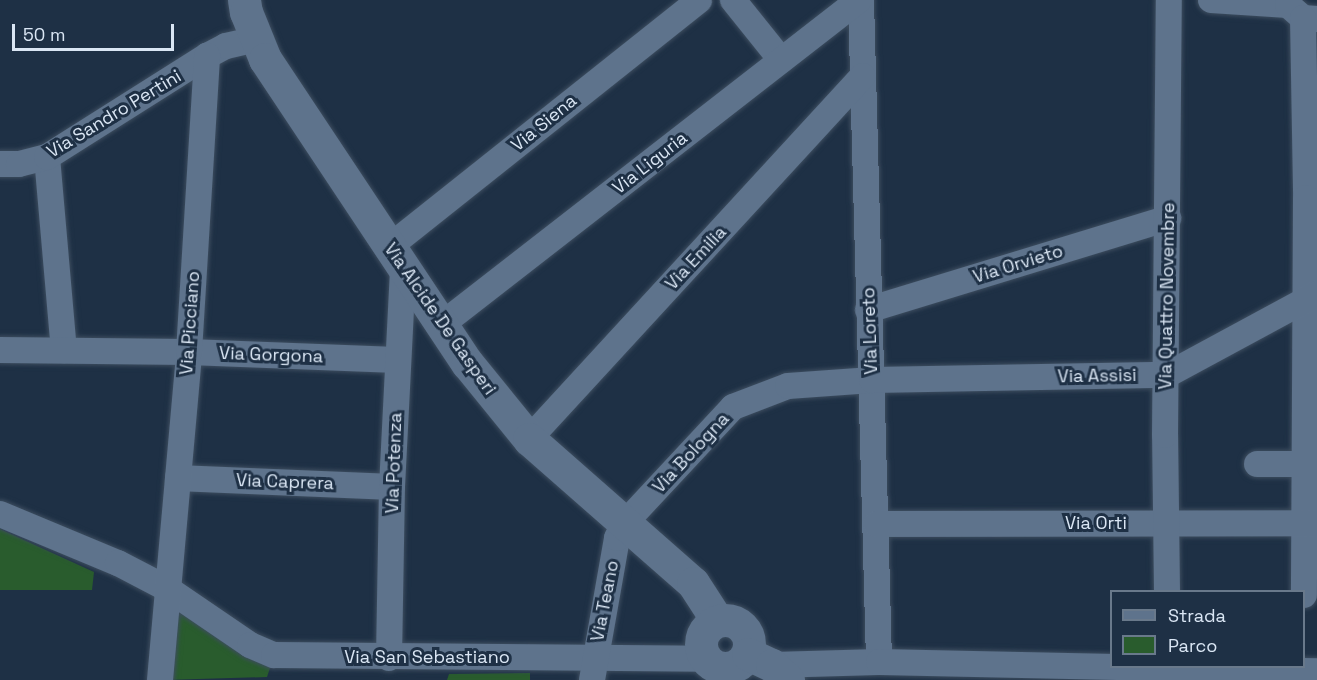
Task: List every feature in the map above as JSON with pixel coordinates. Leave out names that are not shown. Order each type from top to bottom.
[{"type":"main road","name":"Via Alcide De Gasperi","points":[[244,0],[246,12],[271,69],[468,364],[529,439],[693,583],[717,620]]},
{"type":"main road","points":[[717,620],[731,620],[743,627],[750,640],[745,668],[700,644],[705,630],[717,620]]},
{"type":"street","name":"Via Siena","points":[[396,257],[699,0]]},
{"type":"street","points":[[733,0],[781,60]]},
{"type":"street","name":"Via Liguria","points":[[441,325],[860,0]]},
{"type":"street","name":"Via Loreto","points":[[860,0],[879,662]]},
{"type":"street","name":"Via Quattro Novembre","points":[[1167,590],[1168,522],[1165,435],[1169,0]]},
{"type":"street","points":[[1211,0],[1287,5],[1310,18],[1306,198],[1310,298],[1311,523],[1304,590]]},
{"type":"street","name":"Via Sandro Pertini","points":[[0,164],[19,164],[47,157],[207,56],[226,46],[257,39]]},
{"type":"street","name":"Via Picciano","points":[[160,680],[189,352],[207,56]]},
{"type":"street","name":"Via Emilia","points":[[529,439],[863,76]]},
{"type":"street","points":[[47,157],[64,350]]},
{"type":"street","name":"Via Orvieto","points":[[868,310],[1168,218]]},
{"type":"street","name":"Via Potenza","points":[[389,658],[397,360],[396,257]]},
{"type":"street","name":"Via Assisi","points":[[872,380],[1167,375],[1310,298]]},
{"type":"street","name":"Via Gorgona","points":[[0,350],[189,352],[397,360]]},
{"type":"street","name":"Via Bologna","points":[[624,524],[733,407],[788,386],[872,380]]},
{"type":"street","points":[[1257,464],[1310,464]]},
{"type":"street","name":"Via Caprera","points":[[178,478],[392,487]]},
{"type":"street","name":"Via San Sebastiano","points":[[0,514],[118,563],[168,589],[263,652],[274,655],[593,668],[745,668],[879,662],[1166,672],[1307,670]]},
{"type":"street","name":"Via Orti","points":[[876,524],[1311,523]]},
{"type":"street","name":"Via Teano","points":[[593,668],[617,538],[624,524]]},
{"type":"green space","points":[[0,529],[94,572],[92,590],[0,590]]},
{"type":"green space","points":[[173,603],[271,665],[267,677],[165,680]]},
{"type":"green space","points":[[530,673],[530,680],[447,680],[449,674]]}]
